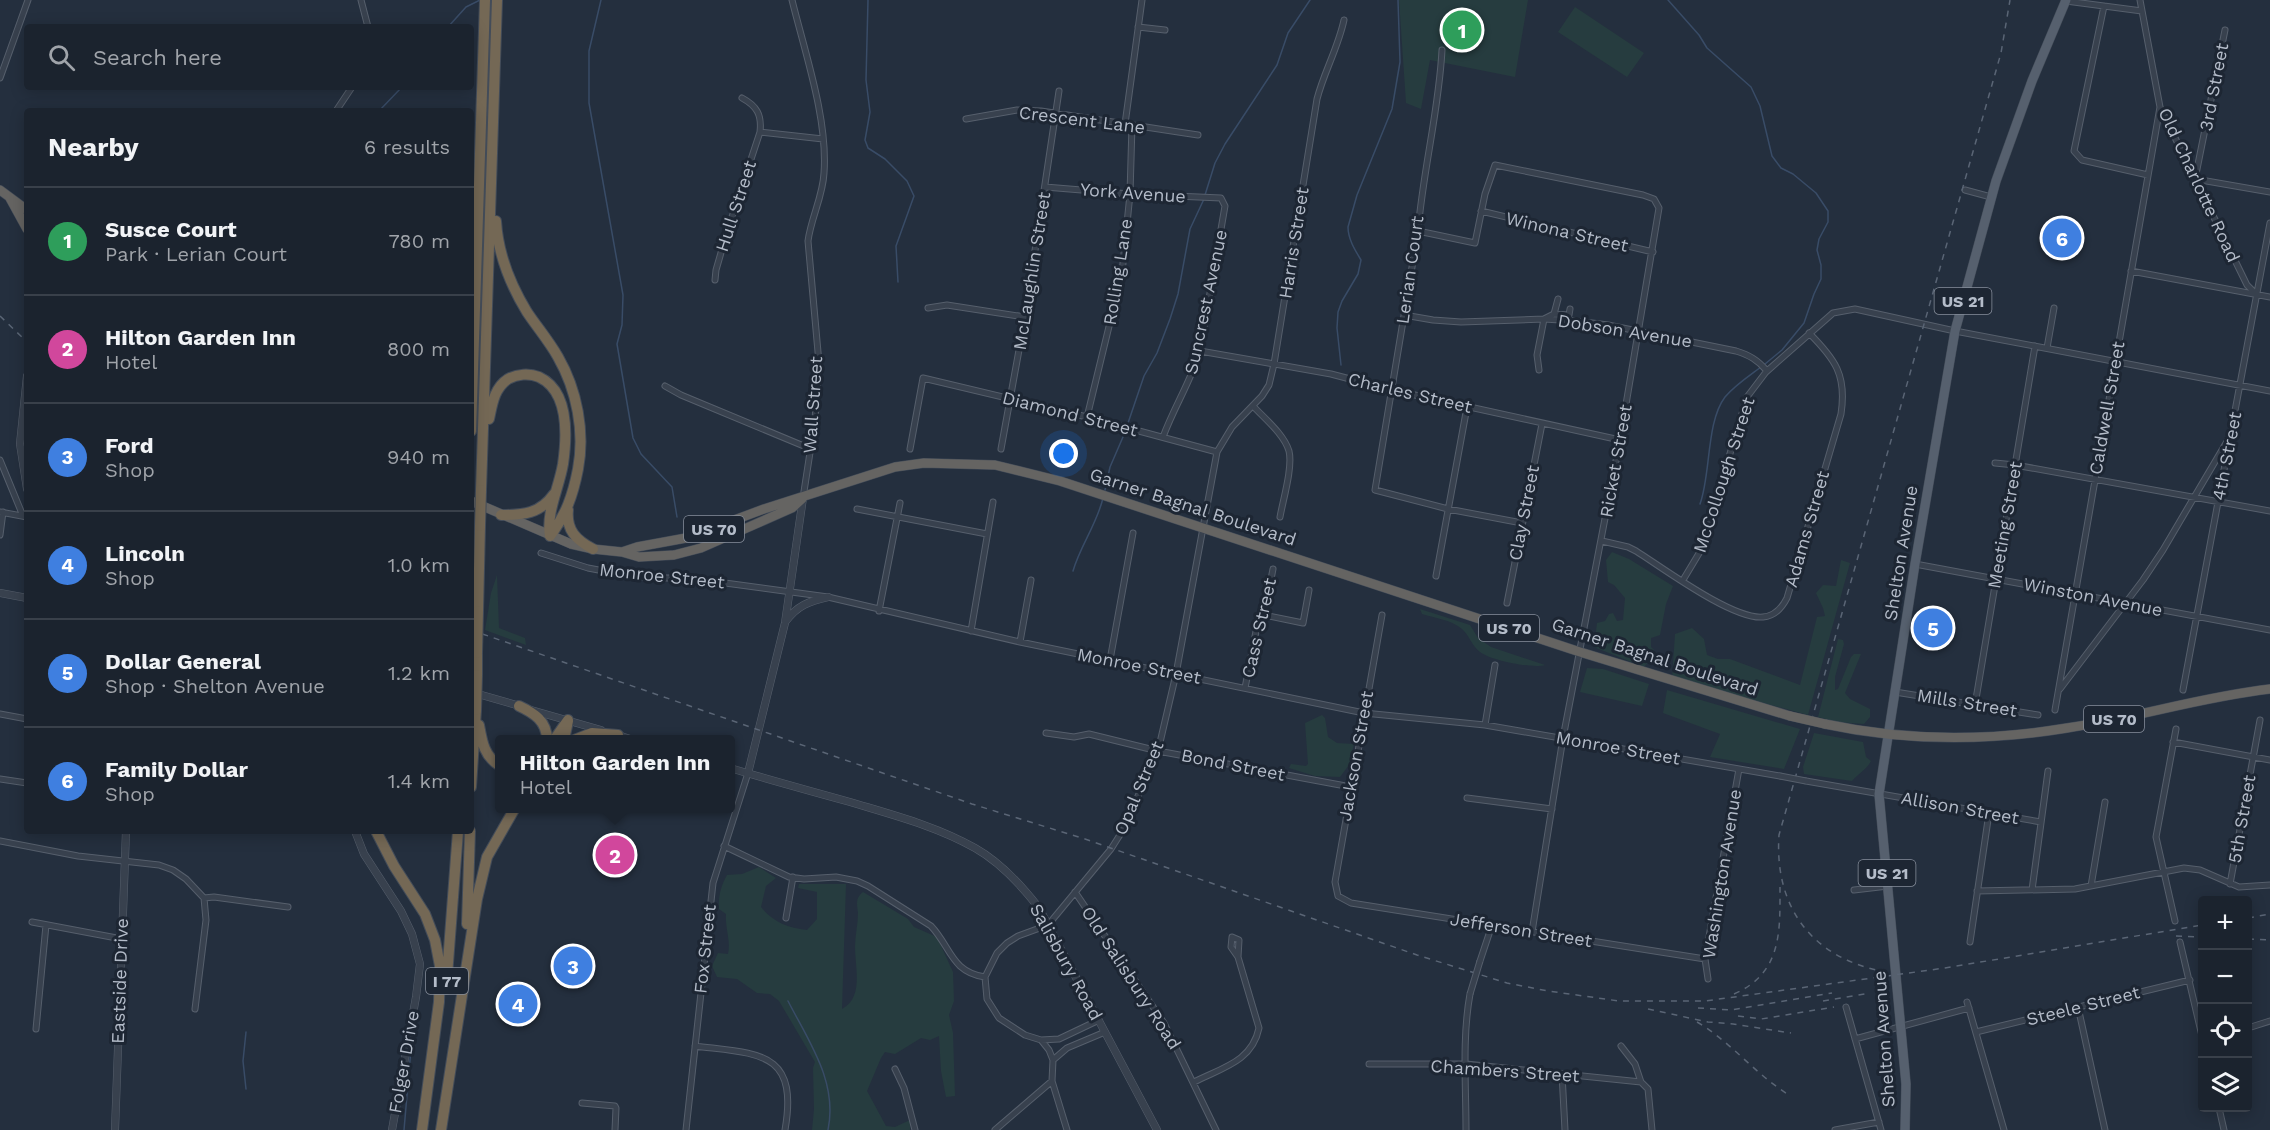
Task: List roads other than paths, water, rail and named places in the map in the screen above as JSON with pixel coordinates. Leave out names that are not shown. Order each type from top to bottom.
[{"type":"highway","points":[[474,344],[485,0]]},
{"type":"highway","points":[[474,741],[497,0]]},
{"type":"highway","points":[[495,91],[497,239],[503,262],[527,311],[558,357],[569,379],[579,423],[579,464],[567,517],[573,535],[593,549]]},
{"type":"highway","points":[[474,211],[481,140]]},
{"type":"highway","points":[[0,190],[24,208]]},
{"type":"highway","points":[[10,198],[24,224]]},
{"type":"highway","points":[[483,441],[499,386],[510,378],[534,375],[545,380],[554,389],[560,400],[564,422],[564,454],[548,524],[550,536]]},
{"type":"highway","name":"Garner Bagnal Boulevard","points":[[474,502],[550,536],[593,549],[622,552],[686,538],[764,508],[803,498],[867,474],[895,467],[924,463],[995,465],[1060,481],[1580,652],[1790,716],[1825,724],[1889,734],[1957,737],[2036,733],[2101,722],[2201,699],[2270,689]]},
{"type":"highway","points":[[501,515],[524,515],[536,511],[547,504],[557,486]]},
{"type":"highway","points":[[550,536],[561,522],[568,507]]},
{"type":"highway","points":[[519,706],[541,720],[546,735]]},
{"type":"highway","points":[[476,710],[485,751],[495,762]]},
{"type":"highway","points":[[558,735],[568,720]]},
{"type":"highway","points":[[565,735],[568,720]]},
{"type":"highway","points":[[587,735],[592,733],[618,735]]},
{"type":"highway","points":[[463,987],[477,899],[487,857],[512,813]]},
{"type":"highway","points":[[378,834],[394,866],[425,914],[435,940],[440,966],[439,1002],[422,1130]]},
{"type":"highway","name":"I 77","points":[[422,1130],[443,1012],[451,944],[458,834]]},
{"type":"highway","name":"I 77","points":[[441,1130],[463,987],[470,834]]},
{"type":"main road","name":"Shelton Avenue","points":[[1905,1130],[1907,1106],[1879,794],[1955,331],[1991,197],[2032,81],[2066,1]]},
{"type":"street","points":[[0,78],[28,0]]},
{"type":"street","points":[[361,0],[367,24]]},
{"type":"street","name":"Wall Street","points":[[748,773],[791,591],[811,450],[819,363],[808,241],[810,224],[824,177],[823,139],[792,0]]},
{"type":"street","name":"Rolling Lane","points":[[1087,417],[1120,281],[1130,194],[1128,124],[1142,0]]},
{"type":"street","name":"Old Charlotte Road","points":[[2140,0],[2160,107],[2247,285],[2256,294]]},
{"type":"street","points":[[2066,1],[2142,11]]},
{"type":"street","points":[[2104,6],[2074,151],[2082,160],[2148,175]]},
{"type":"street","name":"Harris Street","points":[[1217,452],[1232,427],[1253,406],[1269,385],[1275,364],[1317,99],[1320,86],[1339,44],[1344,20]]},
{"type":"street","points":[[1138,27],[1164,30]]},
{"type":"street","name":"3rd Street","points":[[2195,179],[2225,30]]},
{"type":"street","name":"Lerian Court","points":[[1442,50],[1439,84],[1420,196],[1418,231],[1375,490],[1448,510]]},
{"type":"street","points":[[338,108],[350,90]]},
{"type":"street","name":"McLaughlin Street","points":[[1001,449],[1025,317],[1059,91]]},
{"type":"street","points":[[742,98],[758,111],[761,121],[760,132],[823,139]]},
{"type":"street","name":"Caldwell Street","points":[[2055,710],[2160,107]]},
{"type":"street","name":"Crescent Lane","points":[[966,119],[1017,110],[1198,135]]},
{"type":"street","name":"Hull Street","points":[[715,280],[727,232],[760,132]]},
{"type":"street","name":"Ricket Street","points":[[1481,212],[1495,165],[1643,195],[1654,199],[1659,208],[1640,332],[1563,738],[1532,932]]},
{"type":"street","points":[[2195,179],[2270,192]]},
{"type":"street","name":"York Avenue","points":[[1045,187],[1221,198]]},
{"type":"street","points":[[1965,190],[1991,197]]},
{"type":"street","name":"Suncrest Avenue","points":[[1163,437],[1176,403],[1193,374],[1200,351],[1226,213],[1221,198]]},
{"type":"street","points":[[1418,231],[1475,243],[1481,212]]},
{"type":"street","name":"Winona Street","points":[[1481,212],[1653,252]]},
{"type":"street","name":"4th Street","points":[[2183,690],[2270,223]]},
{"type":"street","points":[[2131,271],[2270,297]]},
{"type":"street","points":[[1554,314],[1558,298]]},
{"type":"street","points":[[928,308],[948,305],[1025,317]]},
{"type":"street","points":[[2047,348],[2054,308]]},
{"type":"street","points":[[1539,370],[1537,355],[1544,319],[1554,314],[1569,315],[1570,309]]},
{"type":"street","name":"McCollough Street","points":[[1683,580],[1701,550],[1744,405],[1755,384],[1833,313],[1855,309],[1955,331],[2270,391]]},
{"type":"street","name":"Dobson Avenue","points":[[1404,315],[1461,322],[1544,319],[1587,322],[1748,355],[1759,361],[1767,371]]},
{"type":"street","name":"Adams Street","points":[[1602,541],[1628,547],[1722,604],[1756,617],[1766,617],[1783,606],[1844,397],[1837,365],[1809,333]]},
{"type":"street","name":"Meeting Street","points":[[1975,705],[2035,346]]},
{"type":"street","name":"Charles Street","points":[[1200,351],[1331,374],[1392,390],[1620,440]]},
{"type":"street","name":"Diamond Street","points":[[910,449],[923,378],[1087,417],[1217,452]]},
{"type":"street","points":[[664,386],[811,450]]},
{"type":"street","points":[[24,398],[20,428],[24,475]]},
{"type":"street","points":[[1253,406],[1289,450],[1280,517]]},
{"type":"street","points":[[1436,576],[1467,407]]},
{"type":"street","name":"Clay Street","points":[[1507,603],[1542,423]]},
{"type":"street","points":[[2059,690],[2163,550],[2231,434]]},
{"type":"street","name":"Opal Street","points":[[1048,925],[1112,849],[1123,830],[1158,751],[1176,674],[1217,452]]},
{"type":"street","points":[[0,460],[24,515]]},
{"type":"street","points":[[1995,463],[2270,511]]},
{"type":"street","points":[[971,631],[993,502]]},
{"type":"street","points":[[879,611],[900,503]]},
{"type":"street","points":[[857,509],[987,534]]},
{"type":"street","points":[[1448,510],[1522,523]]},
{"type":"street","points":[[0,535],[2,512],[24,517]]},
{"type":"street","points":[[1110,660],[1133,532]]},
{"type":"street","name":"Monroe Street","points":[[542,553],[588,568],[625,575],[650,578],[688,578],[828,597],[879,611],[1020,642],[1364,713],[1485,725],[1806,781]]},
{"type":"street","name":"Winston Avenue","points":[[1915,564],[2270,630]]},
{"type":"street","name":"Cass Street","points":[[1245,688],[1258,621],[1264,615],[1273,569]]},
{"type":"street","points":[[1020,642],[1031,580]]},
{"type":"street","points":[[1264,615],[1304,623],[1309,590]]},
{"type":"street","points":[[0,593],[24,597]]},
{"type":"street","points":[[784,623],[793,611],[804,603],[828,597]]},
{"type":"street","name":"Jackson Street","points":[[1338,896],[1335,882],[1382,615]]},
{"type":"street","points":[[1485,725],[1496,665]]},
{"type":"street","name":"Mills Street","points":[[1895,692],[2038,715]]},
{"type":"street","points":[[474,693],[618,735]]},
{"type":"street","points":[[0,714],[24,718]]},
{"type":"street","name":"5th Street","points":[[2230,884],[2260,720]]},
{"type":"street","points":[[2175,921],[2156,837],[2176,729]]},
{"type":"street","name":"Bond Street","points":[[1046,733],[1074,738],[1089,734],[1158,751],[1351,787]]},
{"type":"street","points":[[2173,742],[2270,760]]},
{"type":"street","name":"Salisbury Road","points":[[735,769],[909,819],[944,832],[977,849],[1027,893],[1048,925],[1156,1130]]},
{"type":"street","name":"Washington Avenue","points":[[1708,979],[1705,959],[1739,769]]},
{"type":"street","points":[[2032,890],[2048,771]]},
{"type":"street","name":"Fox Street","points":[[735,813],[748,773]]},
{"type":"street","points":[[0,779],[24,783]]},
{"type":"street","name":"Allison Street","points":[[1806,781],[2041,822]]},
{"type":"street","points":[[1467,798],[1552,809]]},
{"type":"street","points":[[2091,886],[2105,801]]},
{"type":"street","name":"Fox Street","points":[[687,1130],[712,883],[735,813]]},
{"type":"street","points":[[1970,942],[1989,813]]},
{"type":"street","name":"Eastside Drive","points":[[115,1130],[126,834]]},
{"type":"street","name":"Folger Drive","points":[[357,834],[364,854],[401,911],[412,934],[420,964],[392,1130]]},
{"type":"street","points":[[0,840],[67,854],[159,865],[173,870],[196,887],[204,898],[206,920],[195,1009]]},
{"type":"street","points":[[724,846],[743,853],[775,872],[793,877],[836,877],[868,886],[931,926],[939,934],[961,968],[969,973],[985,977]]},
{"type":"street","points":[[1977,891],[2068,890],[2184,868],[2200,870],[2230,884],[2245,887],[2270,885]]},
{"type":"street","points":[[786,918],[793,877]]},
{"type":"street","points":[[1854,890],[1888,886]]},
{"type":"street","name":"Old Salisbury Road","points":[[1075,892],[1164,1023],[1216,1130]]},
{"type":"street","name":"Jefferson Street","points":[[1338,896],[1351,903],[1705,959]]},
{"type":"street","points":[[204,898],[214,897],[288,908]]},
{"type":"street","points":[[32,922],[122,939]]},
{"type":"street","points":[[36,1029],[46,925]]},
{"type":"street","points":[[1048,925],[1007,943],[993,958],[985,977],[987,999],[999,1018],[1025,1035],[1041,1040],[1059,1039],[1099,1020]]},
{"type":"street","points":[[1466,1130],[1468,1008],[1470,994],[1492,925]]},
{"type":"street","points":[[2180,942],[2198,1017]]},
{"type":"street","points":[[1194,1082],[1241,1060],[1257,1036],[1259,1028],[1238,957]]},
{"type":"street","name":"Steele Street","points":[[1976,1032],[2190,980]]},
{"type":"street","points":[[1855,1039],[1968,1005],[2004,1130]]},
{"type":"street","points":[[1846,1007],[1881,1130]]},
{"type":"street","points":[[2078,1007],[2105,1130]]},
{"type":"street","points":[[2252,1026],[2270,1021]]},
{"type":"street","points":[[1053,1060],[1067,1048],[1105,1032]]},
{"type":"street","points":[[1041,1040],[1053,1060],[1052,1081],[1066,1130]]},
{"type":"street","points":[[695,1046],[754,1054],[776,1065],[786,1082],[787,1089],[785,1130]]},
{"type":"street","points":[[1621,1046],[1635,1064],[1641,1082],[1648,1089],[1652,1130]]},
{"type":"street","name":"Chambers Street","points":[[1369,1064],[1466,1064],[1641,1082]]},
{"type":"street","points":[[895,1069],[904,1088],[915,1130]]},
{"type":"street","points":[[1562,1074],[1565,1130]]},
{"type":"street","points":[[995,1130],[1052,1081]]},
{"type":"street","points":[[582,1103],[615,1106],[615,1130]]},
{"type":"street","points":[[2220,1112],[2224,1130]]},
{"type":"street","points":[[1835,1130],[1879,1122]]},
{"type":"waterway","points":[[451,24],[466,7],[480,0]]},
{"type":"waterway","points":[[601,0],[589,51],[589,103],[623,295],[622,325],[617,344],[633,438],[641,454],[672,487],[677,517]]},
{"type":"waterway","points":[[868,0],[866,80],[870,112],[865,140],[868,148],[885,159],[907,181],[914,196],[896,246],[898,282]]},
{"type":"waterway","points":[[1205,195],[1215,163],[1225,144],[1277,65],[1288,33],[1310,0]]},
{"type":"waterway","points":[[1341,365],[1337,328],[1338,312],[1358,274],[1361,260],[1354,248],[1348,227],[1357,195],[1392,109],[1400,62],[1398,0]]},
{"type":"waterway","points":[[1668,0],[1699,35],[1707,48],[1751,87],[1760,106],[1772,156],[1781,168],[1793,174],[1816,193],[1828,211],[1828,222],[1819,239],[1817,250],[1821,265],[1821,279],[1804,323],[1782,350],[1765,364]]},
{"type":"waterway","points":[[382,108],[399,90]]},
{"type":"waterway","points":[[1127,426],[1144,376],[1157,353],[1170,319],[1178,294],[1190,229],[1204,199]]},
{"type":"waterway","points":[[1700,504],[1712,434],[1719,408],[1733,389],[1761,367]]},
{"type":"waterway","points":[[1105,490],[1110,467],[1126,430]]},
{"type":"waterway","points":[[1073,571],[1103,498]]},
{"type":"waterway","points":[[788,1001],[813,1047],[825,1079],[829,1095],[828,1130]]},
{"type":"waterway","points":[[246,1032],[243,1061],[246,1089]]},
{"type":"waterway","points":[[404,1130],[412,1037]]},
{"type":"railway","points":[[1887,972],[1861,966],[1839,956],[1819,943],[1804,927],[1792,908],[1784,886],[1779,862],[1779,835],[2001,53],[2010,0]]},
{"type":"railway","points":[[0,316],[24,339]]},
{"type":"railway","points":[[474,631],[972,804],[1085,839],[1417,955],[1507,983],[1548,991],[1619,1001],[1705,1001],[1945,968],[2198,926]]},
{"type":"railway","points":[[1734,994],[1750,985],[1770,963],[1780,920],[1780,887]]},
{"type":"railway","points":[[2252,917],[2270,914]]},
{"type":"railway","points":[[2176,936],[2198,937]]},
{"type":"railway","points":[[2252,939],[2270,940]]},
{"type":"railway","points":[[1698,1008],[1731,1010],[1832,993]]},
{"type":"railway","points":[[1823,1001],[1870,993]]},
{"type":"railway","points":[[1738,1016],[1761,1019],[1834,1007]]},
{"type":"railway","points":[[1648,1009],[1708,1022],[1791,1033]]},
{"type":"railway","points":[[1697,1022],[1789,1095]]},
{"type":"place","name":"Susce Court","points":[[1462,30]]},
{"type":"place","name":"Family Dollar","points":[[2062,238]]},
{"type":"place","name":"Dollar General","points":[[1933,628]]},
{"type":"place","name":"Hilton Garden Inn","points":[[615,855]]},
{"type":"place","name":"Ford","points":[[573,966]]},
{"type":"place","name":"Lincoln","points":[[518,1004]]}]
